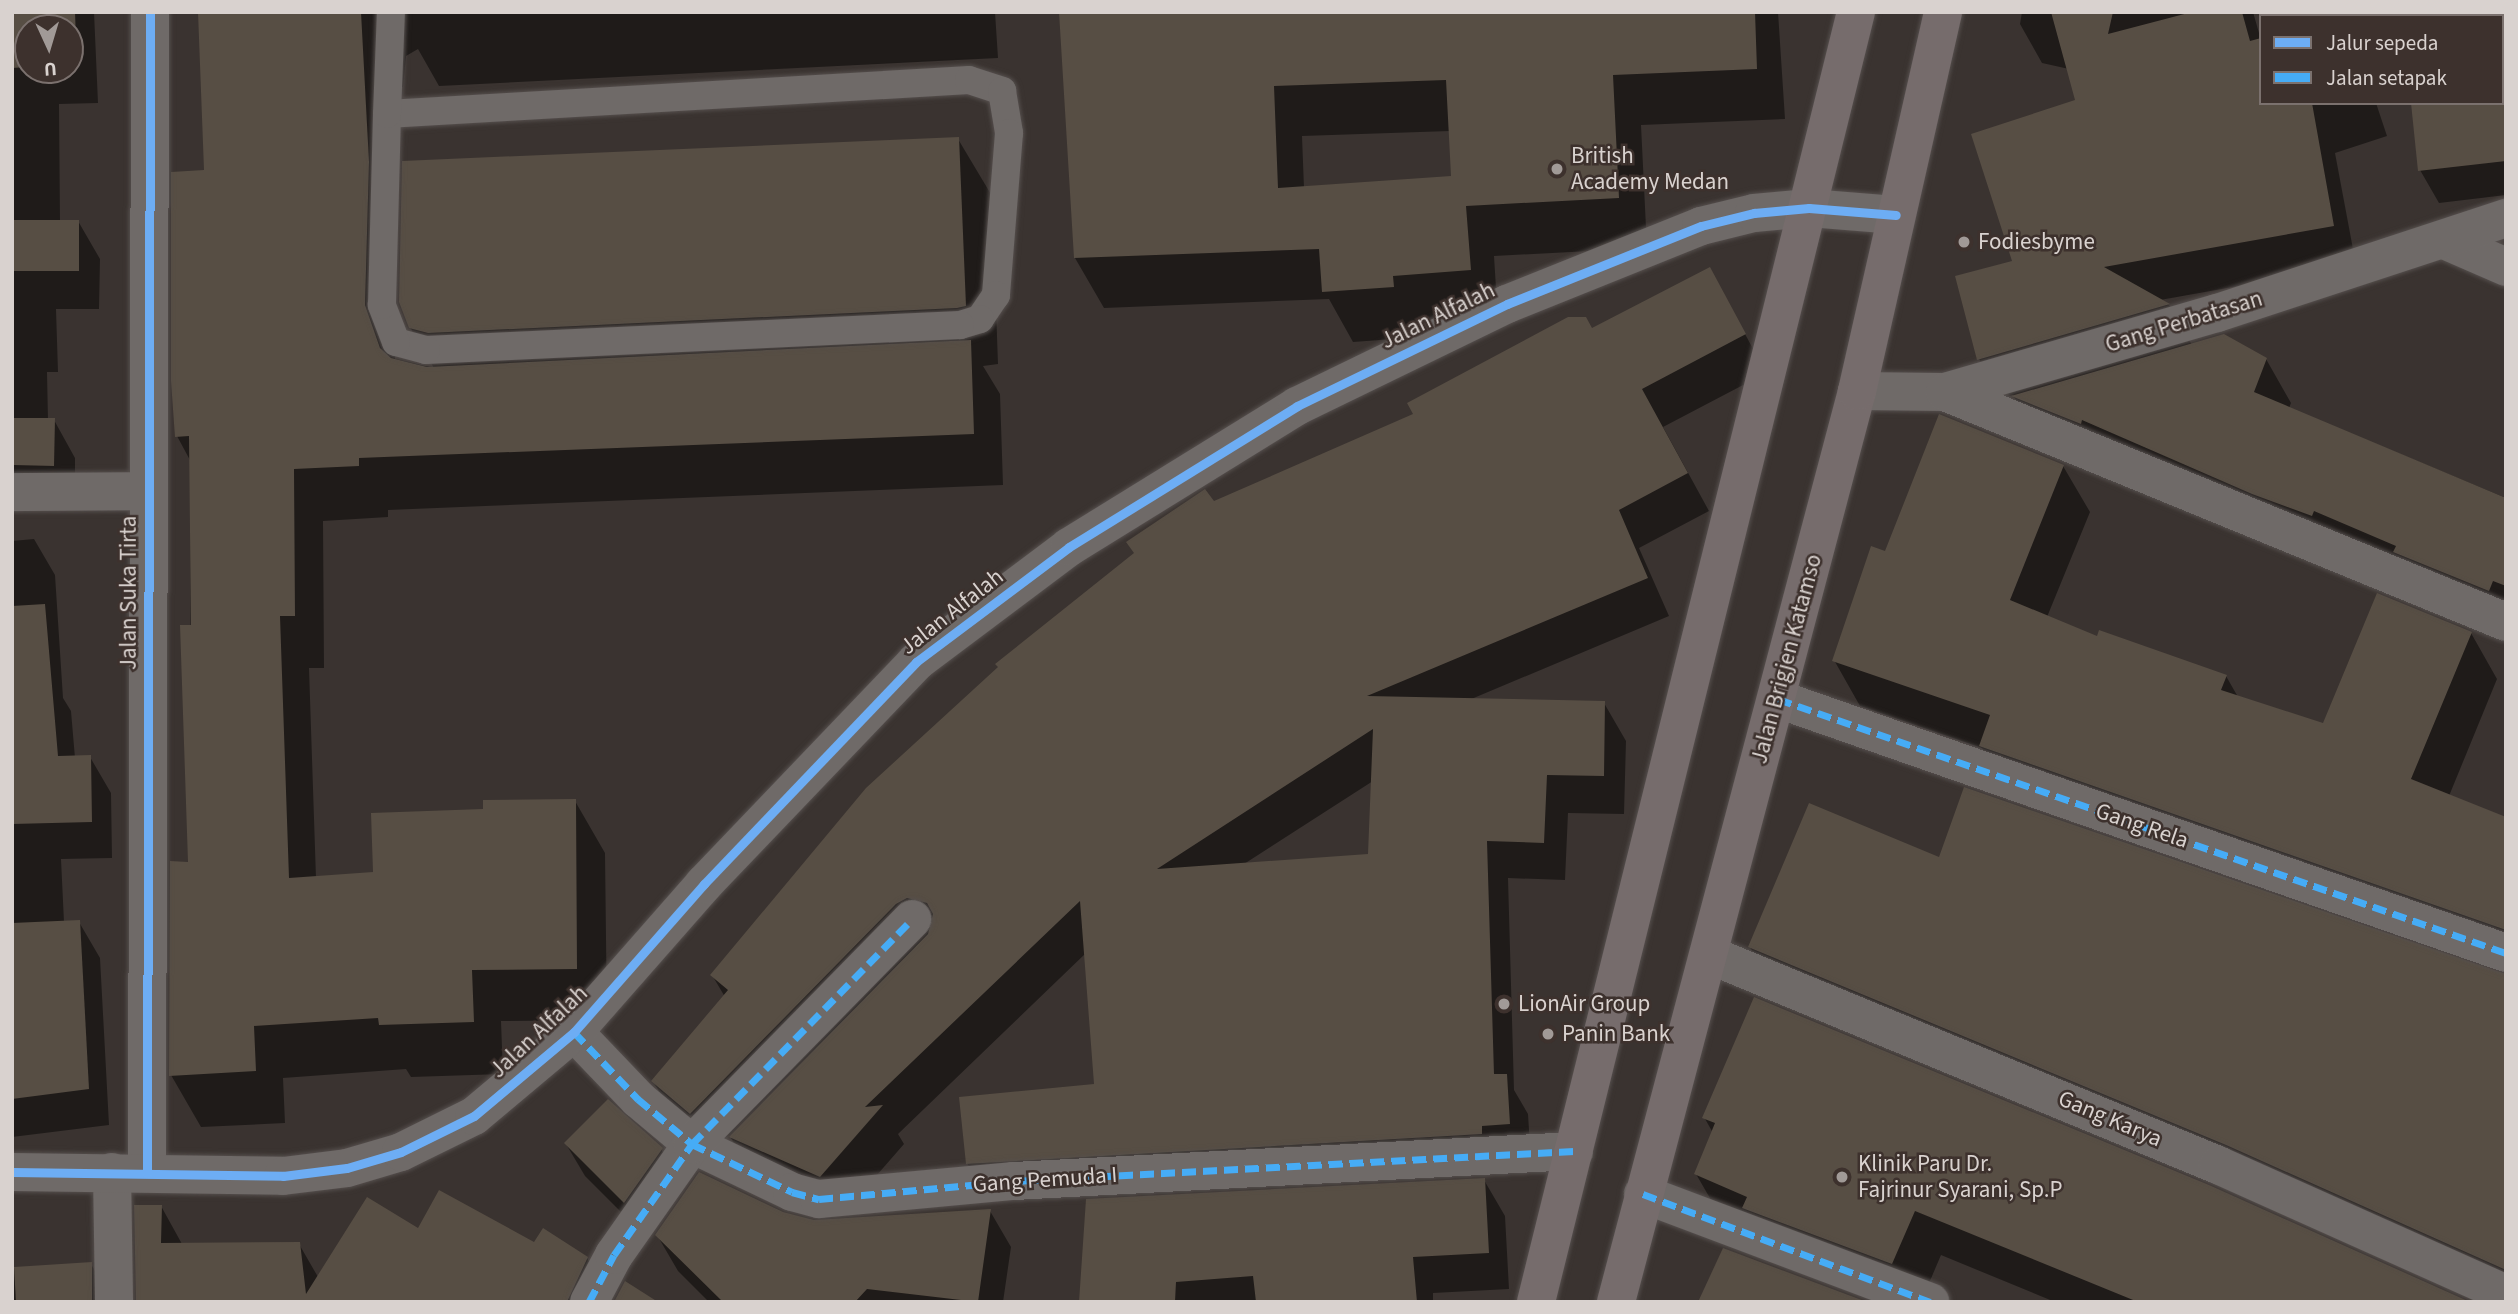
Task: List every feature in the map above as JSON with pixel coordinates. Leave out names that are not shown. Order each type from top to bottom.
[{"type":"main road","points":[[1536,1302],[1856,12]]},
{"type":"main road","name":"Jalan Brigjen Katamso","points":[[1616,1302],[1778,699],[1857,391],[1943,12]]},
{"type":"street","name":"Jalan Suka Tirta","points":[[114,1302],[130,1172],[148,491],[150,12]]},
{"type":"street","name":"Jalan Alfalah","points":[[12,1172],[283,1176],[347,1168],[401,1152],[474,1116],[574,1032],[704,884],[916,662],[1069,547],[1297,405],[1507,304],[1701,226],[1754,213],[1809,208],[1896,215]]},
{"type":"street","name":"Gang Perbatasan","points":[[1857,391],[1945,392],[2217,313],[2506,218]]},
{"type":"street","points":[[2444,240],[2506,267]]},
{"type":"street","points":[[1945,392],[2506,622]]},
{"type":"street","points":[[12,492],[148,491]]},
{"type":"street","name":"Gang Rela","points":[[1778,699],[2506,953]]},
{"type":"street","points":[[589,1302],[614,1255],[692,1144],[912,919]]},
{"type":"street","name":"Gang Karya","points":[[1710,955],[2206,1159],[2506,1294]]},
{"type":"street","name":"Gang Pemuda I","points":[[574,1032],[638,1099],[692,1144],[792,1192],[826,1199],[1014,1181],[1574,1151]]},
{"type":"street","points":[[1643,1194],[1930,1302]]},
{"type":"lane","points":[[387,114],[969,80],[1002,91],[1009,133],[996,295],[980,318],[960,326],[426,350],[396,342],[382,305],[387,114],[391,12]]},
{"type":"building","points":[[12,12],[75,12],[14,14],[12,68]]},
{"type":"building","points":[[198,12],[361,12],[369,162],[365,305],[380,348],[391,358],[427,367],[971,340],[974,434],[359,458],[359,466],[294,469],[295,616],[280,616],[289,878],[373,872],[371,813],[483,809],[483,800],[576,799],[577,969],[472,970],[474,1022],[379,1025],[378,1018],[254,1026],[256,1071],[169,1076],[170,861],[188,862],[180,625],[191,625],[189,436],[175,437],[171,381],[171,172],[204,170]]},
{"type":"building","points":[[1059,12],[1755,12],[1757,69],[1613,75],[1619,198],[1466,206],[1471,270],[1393,276],[1394,287],[1322,292],[1319,249],[1074,258]],"holes":[[[1446,80],[1451,176],[1278,188],[1274,86]]]},
{"type":"building","points":[[2051,12],[2113,12],[2108,34],[2192,12],[2242,12],[2250,41],[2259,39],[2259,105],[2312,105],[2334,226],[2104,267],[2170,304],[1977,360],[1955,276],[2012,261],[1971,134],[2075,100]]},
{"type":"building","points":[[2506,103],[2506,161],[2418,171],[2411,105]]},
{"type":"building","points":[[959,137],[966,306],[428,333],[409,328],[399,302],[402,161]]},
{"type":"building","points":[[12,220],[79,220],[79,271],[12,271]]},
{"type":"building","points":[[1710,267],[1746,334],[1642,389],[1688,473],[1619,510],[1648,578],[1367,696],[1605,701],[1604,776],[1547,775],[1544,843],[1487,841],[1494,1074],[1507,1074],[1510,1124],[1482,1126],[1482,1134],[966,1164],[959,1097],[1094,1084],[1080,901],[865,1107],[883,1105],[820,1177],[729,1137],[928,934],[933,914],[927,903],[907,898],[896,904],[690,1114],[651,1081],[728,990],[710,975],[866,788],[998,667],[995,664],[1134,553],[1126,542],[1205,489],[1214,501],[1413,414],[1407,403],[1568,317],[1586,317],[1592,328]],"holes":[[[1373,729],[1368,854],[1157,869]]]},
{"type":"building","points":[[2224,334],[2267,358],[2254,392],[2506,498],[2506,586],[2493,581],[2489,591],[2393,552],[2396,546],[2314,511],[2312,516],[2252,494],[2082,420],[2081,424],[2011,396]]},
{"type":"building","points":[[1939,414],[2064,465],[2010,600],[2097,636],[2099,630],[2227,675],[2221,690],[2323,723],[2377,593],[2472,632],[2411,779],[2506,817],[2506,930],[1979,746],[1990,715],[1832,661],[1871,546],[1885,551]]},
{"type":"building","points":[[12,418],[55,418],[54,466],[12,465]]},
{"type":"building","points":[[45,604],[58,756],[91,755],[92,822],[12,824],[12,606]]},
{"type":"building","points":[[1964,787],[2506,974],[2506,1270],[2226,1145],[1748,947],[1809,803],[1939,857]]},
{"type":"building","points":[[80,920],[89,1089],[12,1099],[12,923]]},
{"type":"building","points":[[1754,997],[2209,1185],[2470,1302],[2138,1302],[1915,1211],[1892,1264],[1742,1208],[1747,1197],[1694,1174],[1715,1123],[1702,1118]]},
{"type":"building","points":[[608,1099],[663,1148],[624,1203],[564,1143]]},
{"type":"building","points":[[699,1172],[783,1212],[814,1220],[991,1209],[978,1302],[867,1289],[855,1302],[723,1302],[655,1235]]},
{"type":"building","points":[[1485,1178],[1489,1253],[1413,1257],[1417,1302],[1256,1302],[1253,1276],[1176,1282],[1175,1302],[1079,1302],[1086,1199]]},
{"type":"building","points":[[439,1190],[534,1242],[543,1228],[588,1257],[567,1302],[136,1302],[134,1205],[162,1205],[161,1243],[300,1242],[306,1294],[367,1197],[418,1228]]},
{"type":"building","points":[[1723,1248],[1867,1302],[1698,1302]]},
{"type":"building","points":[[92,1262],[92,1302],[16,1302],[14,1267]]},
{"type":"building","points":[[625,1281],[658,1302],[614,1302]]},
{"type":"marked path","points":[[1778,699],[2506,953]]},
{"type":"marked path","points":[[589,1302],[614,1255],[692,1144],[912,919]]},
{"type":"marked path","points":[[574,1032],[638,1099],[692,1144],[792,1192],[819,1199],[1014,1181],[1574,1151]]},
{"type":"marked path","points":[[1643,1194],[1930,1302]]},
{"type":"cycle path","points":[[147,1173],[150,12]]},
{"type":"cycle path","points":[[12,1172],[283,1176],[347,1168],[401,1152],[474,1116],[574,1032],[704,884],[916,662],[1069,547],[1297,406],[1507,304],[1701,226],[1754,213],[1809,208],[1896,215]]},
{"type":"place","name":"British Academy Medan","points":[[1557,169]]},
{"type":"place","name":"Fodiesbyme","points":[[1964,242]]},
{"type":"place","name":"LionAir Group","points":[[1504,1004]]},
{"type":"place","name":"Panin Bank","points":[[1548,1034]]},
{"type":"place","name":"Klinik Paru Dr. Fajrinur Syarani, Sp.P","points":[[1842,1177]]}]
